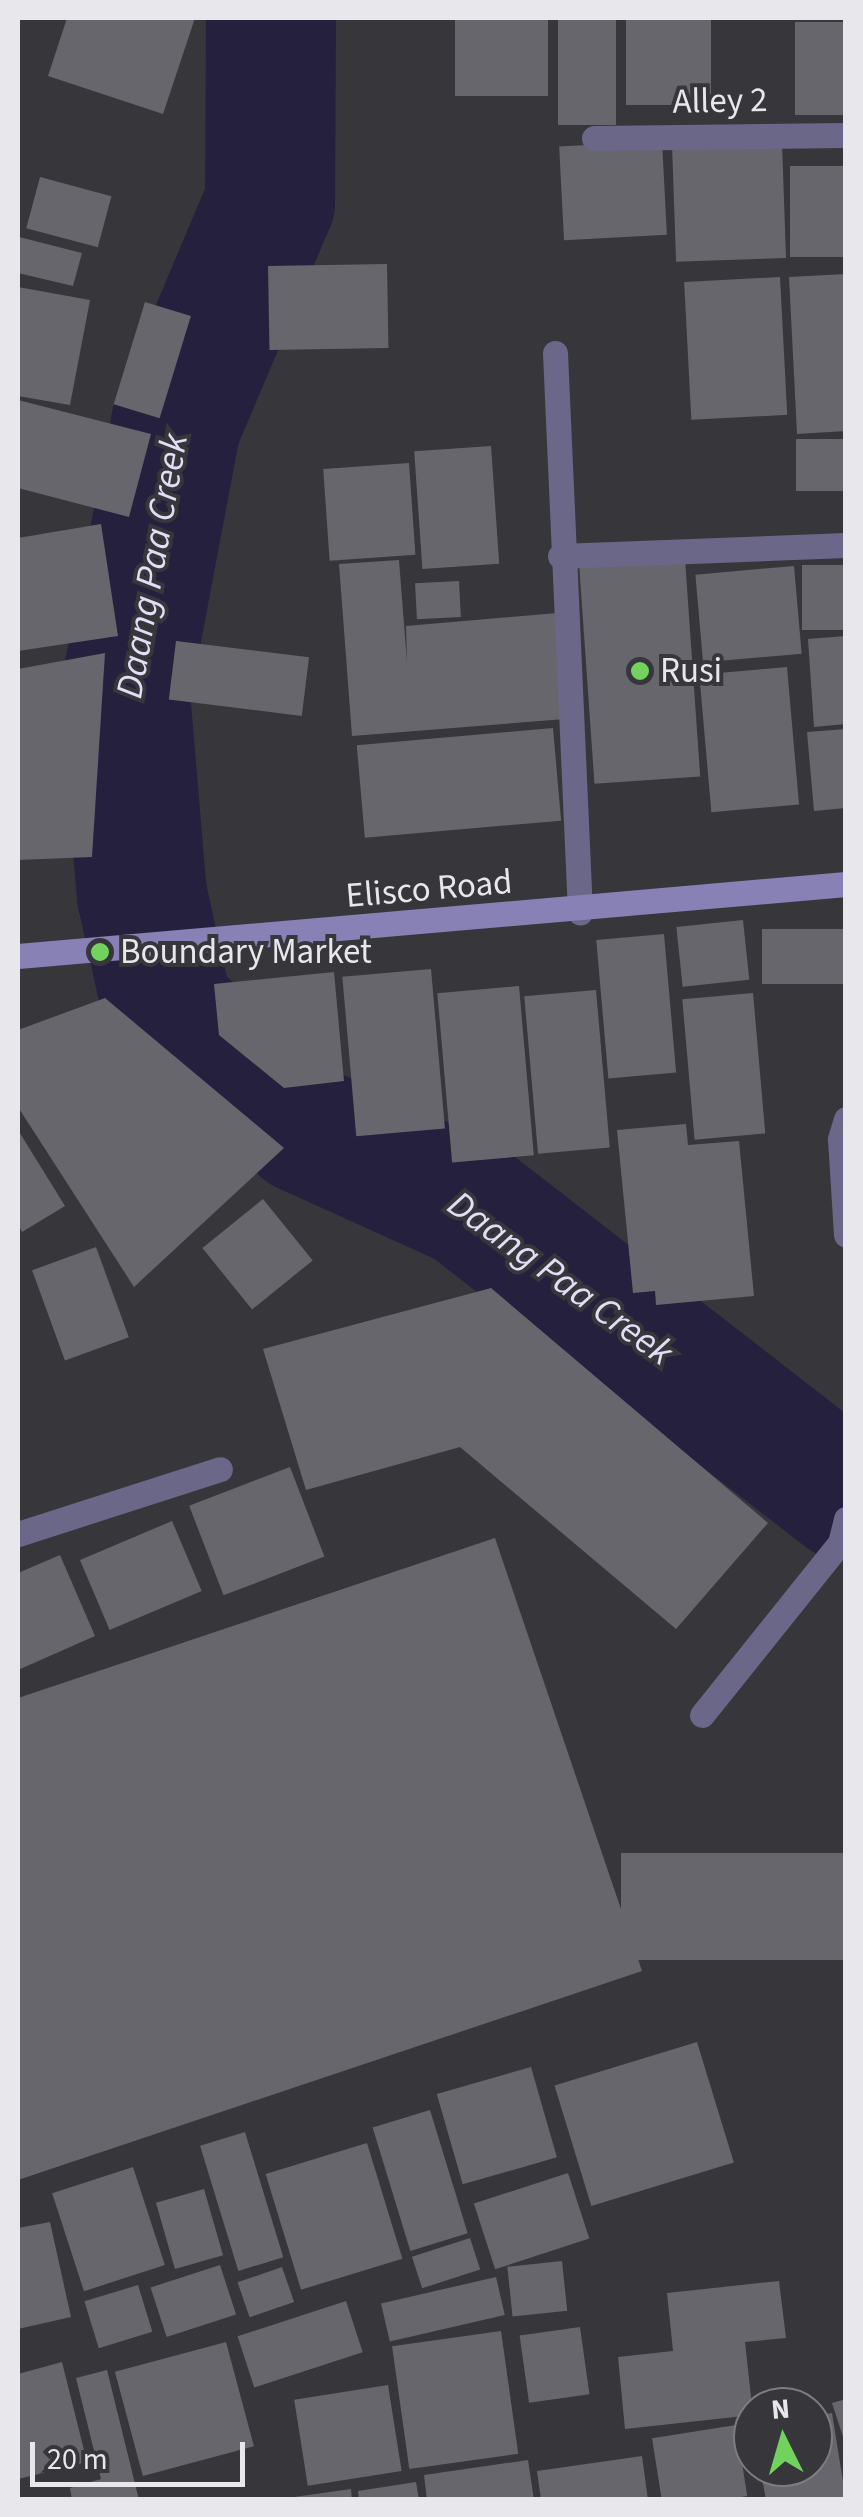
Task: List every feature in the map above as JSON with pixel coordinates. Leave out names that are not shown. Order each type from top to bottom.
[{"type":"main road","name":"Elisco Road","points":[[18,956],[580,912],[846,884]]},
{"type":"street","name":"Alley 2","points":[[594,138],[846,135]]},
{"type":"street","points":[[555,354],[560,556],[580,912]]},
{"type":"street","points":[[560,556],[846,545]]},
{"type":"street","points":[[846,1119],[840,1139],[846,1236]]},
{"type":"street","points":[[18,1534],[220,1469]]},
{"type":"street","points":[[702,1715],[843,1531]]},
{"type":"building","points":[[67,18],[195,18],[163,114],[48,76]]},
{"type":"building","points":[[455,18],[548,18],[548,96],[455,96]]},
{"type":"building","points":[[558,18],[616,18],[616,125],[558,125]]},
{"type":"building","points":[[626,18],[711,18],[711,105],[626,105]]},
{"type":"building","points":[[795,22],[846,22],[846,115],[795,115]]},
{"type":"building","points":[[662,141],[667,235],[564,240],[559,146]]},
{"type":"building","points":[[782,143],[786,258],[676,262],[672,147]]},
{"type":"building","points":[[790,166],[846,166],[846,257],[790,257]]},
{"type":"building","points":[[40,177],[111,196],[98,247],[26,228]]},
{"type":"building","points":[[19,237],[82,253],[73,286],[18,273]]},
{"type":"building","points":[[387,264],[388,348],[269,350],[268,266]]},
{"type":"building","points":[[846,274],[846,431],[797,434],[789,277]]},
{"type":"building","points":[[780,277],[787,415],[691,420],[684,282]]},
{"type":"building","points":[[18,287],[90,300],[70,405],[18,396]]},
{"type":"building","points":[[145,302],[191,316],[160,418],[114,404]]},
{"type":"building","points":[[18,400],[151,434],[129,517],[18,488]]},
{"type":"building","points":[[796,439],[846,439],[846,491],[796,491]]},
{"type":"building","points":[[491,446],[499,564],[422,569],[414,451]]},
{"type":"building","points":[[409,463],[415,555],[330,561],[323,469]]},
{"type":"building","points":[[101,524],[118,636],[18,651],[18,538]]},
{"type":"building","name":"Rusi","points":[[685,559],[700,776],[594,784],[579,566]]},
{"type":"building","points":[[399,560],[407,662],[406,626],[557,613],[565,719],[352,736],[339,564]]},
{"type":"building","points":[[802,565],[846,565],[846,630],[802,630]]},
{"type":"building","points":[[794,566],[802,654],[703,662],[695,575]]},
{"type":"building","points":[[459,581],[461,617],[417,619],[415,583]]},
{"type":"building","points":[[846,636],[846,724],[814,727],[808,639]]},
{"type":"building","points":[[176,641],[309,657],[302,716],[169,700]]},
{"type":"building","points":[[105,653],[92,857],[18,860],[18,669]]},
{"type":"building","points":[[787,667],[799,804],[711,812],[699,675]]},
{"type":"building","points":[[553,728],[561,821],[365,838],[357,745]]},
{"type":"building","points":[[846,729],[846,808],[814,811],[807,732]]},
{"type":"building","points":[[743,920],[749,980],[683,987],[676,927]]},
{"type":"building","points":[[762,929],[846,929],[846,984],[762,984]]},
{"type":"building","points":[[664,934],[676,1072],[608,1078],[596,940]]},
{"type":"building","points":[[431,969],[445,1128],[356,1136],[342,977]]},
{"type":"building","points":[[334,972],[344,1081],[284,1088],[219,1035],[214,984]]},
{"type":"building","points":[[519,986],[534,1155],[452,1162],[437,993]]},
{"type":"building","points":[[596,990],[610,1147],[538,1154],[524,996]]},
{"type":"building","points":[[753,993],[765,1133],[695,1140],[682,999]]},
{"type":"building","points":[[105,998],[284,1148],[134,1287],[18,1107],[18,1030]]},
{"type":"building","points":[[686,1124],[688,1145],[739,1141],[754,1296],[656,1305],[655,1291],[633,1293],[617,1130]]},
{"type":"building","points":[[18,1130],[65,1206],[22,1232],[18,1224]]},
{"type":"building","points":[[263,1199],[313,1260],[252,1309],[202,1248]]},
{"type":"building","points":[[96,1247],[129,1337],[65,1360],[32,1270]]},
{"type":"building","points":[[491,1288],[768,1523],[676,1629],[460,1447],[306,1490],[263,1349]]},
{"type":"building","points":[[290,1467],[324,1557],[224,1595],[189,1506]]},
{"type":"building","points":[[172,1521],[202,1591],[110,1630],[80,1560]]},
{"type":"building","points":[[495,1538],[642,1971],[18,2180],[18,1698]]},
{"type":"building","points":[[60,1555],[95,1636],[18,1670],[18,1573]]},
{"type":"building","points":[[621,1853],[846,1853],[846,1960],[621,1960]]},
{"type":"building","points":[[697,2042],[734,2162],[591,2206],[555,2086]]},
{"type":"building","points":[[531,2067],[557,2157],[463,2184],[437,2094]]},
{"type":"building","points":[[430,2110],[468,2233],[410,2251],[373,2128]]},
{"type":"building","points":[[245,2132],[283,2257],[238,2271],[200,2146]]},
{"type":"building","points":[[367,2143],[402,2259],[301,2290],[266,2174]]},
{"type":"building","points":[[133,2167],[165,2265],[84,2291],[52,2193]]},
{"type":"building","points":[[568,2173],[589,2239],[495,2269],[474,2204]]},
{"type":"building","points":[[204,2189],[223,2255],[175,2269],[156,2203]]},
{"type":"building","points":[[50,2222],[71,2317],[18,2329],[18,2228]]},
{"type":"building","points":[[470,2238],[480,2269],[422,2288],[412,2257]]},
{"type":"building","points":[[562,2261],[567,2311],[513,2316],[507,2267]]},
{"type":"building","points":[[220,2265],[236,2314],[167,2337],[151,2288]]},
{"type":"building","points":[[282,2267],[294,2302],[250,2317],[238,2282]]},
{"type":"building","points":[[496,2277],[505,2315],[390,2342],[381,2304]]},
{"type":"building","points":[[779,2281],[786,2338],[745,2342],[750,2387],[733,2387],[733,2417],[625,2429],[618,2357],[673,2351],[667,2293]]},
{"type":"building","points":[[138,2285],[152,2332],[99,2348],[84,2301]]},
{"type":"building","points":[[346,2301],[363,2352],[254,2388],[238,2336]]},
{"type":"building","points":[[580,2327],[589,2394],[529,2403],[520,2335]]},
{"type":"building","points":[[501,2331],[518,2454],[409,2469],[392,2346]]},
{"type":"building","points":[[226,2342],[254,2446],[143,2476],[115,2372]]},
{"type":"building","points":[[62,2362],[87,2462],[18,2479],[18,2374]]},
{"type":"building","points":[[107,2370],[139,2500],[72,2500],[70,2488],[101,2479],[76,2378]]},
{"type":"building","points":[[388,2385],[402,2471],[308,2486],[294,2400]]},
{"type":"building","points":[[846,2399],[846,2443],[833,2406]]},
{"type":"building","points":[[833,2419],[846,2500],[766,2500],[764,2487],[833,2487]]},
{"type":"building","points":[[733,2425],[733,2487],[746,2487],[747,2496],[723,2500],[662,2500],[652,2438]]},
{"type":"building","points":[[642,2456],[648,2500],[541,2500],[537,2471]]},
{"type":"building","points":[[528,2460],[534,2500],[427,2500],[424,2475]]},
{"type":"building","points":[[416,2482],[419,2500],[359,2500],[358,2491]]},
{"type":"building","points":[[351,2489],[352,2500],[294,2500],[294,2497]]},
{"type":"waterway","name":"Daang Paa Creek","points":[[271,18],[270,202],[176,424],[125,694],[142,895],[168,1012],[305,1129],[467,1202],[846,1496]]},
{"type":"place","name":"Rusi","points":[[640,671]]},
{"type":"place","name":"Boundary Market","points":[[100,952]]}]
